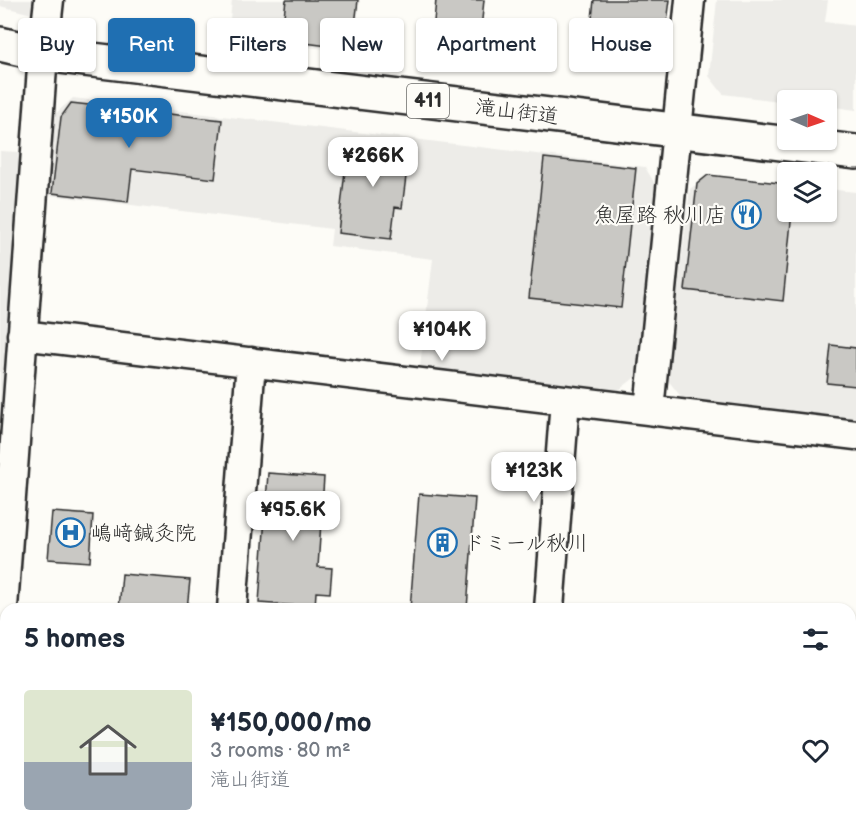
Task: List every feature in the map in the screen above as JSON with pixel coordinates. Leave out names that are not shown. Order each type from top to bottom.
[{"type":"highway","name":"滝山街道","points":[[0,44],[18,48]]},
{"type":"highway","name":"滝山街道","points":[[96,60],[856,152]]},
{"type":"street","points":[[47,18],[49,0]]},
{"type":"street","points":[[649,410],[690,0]]},
{"type":"street","points":[[3,603],[42,72]]},
{"type":"street","points":[[22,334],[856,435]]},
{"type":"street","points":[[232,603],[251,362]]},
{"type":"street","points":[[549,603],[565,400]]},
{"type":"shaded area","points":[[0,0],[33,0],[32,14],[0,6]]},
{"type":"shaded area","points":[[232,0],[360,0],[358,18],[320,18],[320,48],[308,47],[308,18],[230,18]]},
{"type":"shaded area","points":[[717,0],[828,0],[825,22],[856,26],[856,110],[837,107],[837,90],[777,90],[777,101],[723,94],[709,76]]},
{"type":"shaded area","points":[[73,98],[645,167],[659,191],[638,375],[619,390],[420,366],[433,259],[330,246],[332,229],[48,195],[54,115]]},
{"type":"shaded area","points":[[0,151],[20,152],[0,429]]},
{"type":"shaded area","points":[[708,175],[777,207],[777,222],[837,222],[837,190],[856,192],[856,419],[682,398],[667,379],[690,189]]},
{"type":"building","points":[[286,0],[358,0],[356,18],[320,18],[320,45],[308,43],[308,18],[284,18]]},
{"type":"building","points":[[436,0],[484,0],[482,18],[434,18]]},
{"type":"building","points":[[594,0],[670,0],[668,18],[592,18]]},
{"type":"building","points":[[71,103],[222,120],[215,179],[132,169],[128,202],[52,193],[61,117]]},
{"type":"building","points":[[371,140],[410,145],[402,208],[395,207],[391,239],[338,233],[348,144],[370,147]]},
{"type":"building","points":[[544,158],[636,168],[621,308],[529,298]]},
{"type":"building","points":[[708,175],[777,183],[777,222],[791,222],[783,301],[685,290],[697,184]]},
{"type":"building","points":[[831,345],[856,348],[856,386],[827,383]]},
{"type":"building","points":[[268,473],[324,477],[318,567],[332,568],[330,593],[316,592],[315,603],[259,603]]},
{"type":"building","name":"ドミール秋川","points":[[419,494],[475,498],[467,603],[410,603]]},
{"type":"building","points":[[52,512],[93,515],[90,562],[48,559]]},
{"type":"building","points":[[122,574],[190,580],[188,603],[120,603]]},
{"type":"place","name":"魚屋路 秋川店","points":[[747,215]]},
{"type":"place","name":"嶋﨑鍼灸院","points":[[70,533]]},
{"type":"place","name":"ドミール秋川","points":[[443,543]]}]
